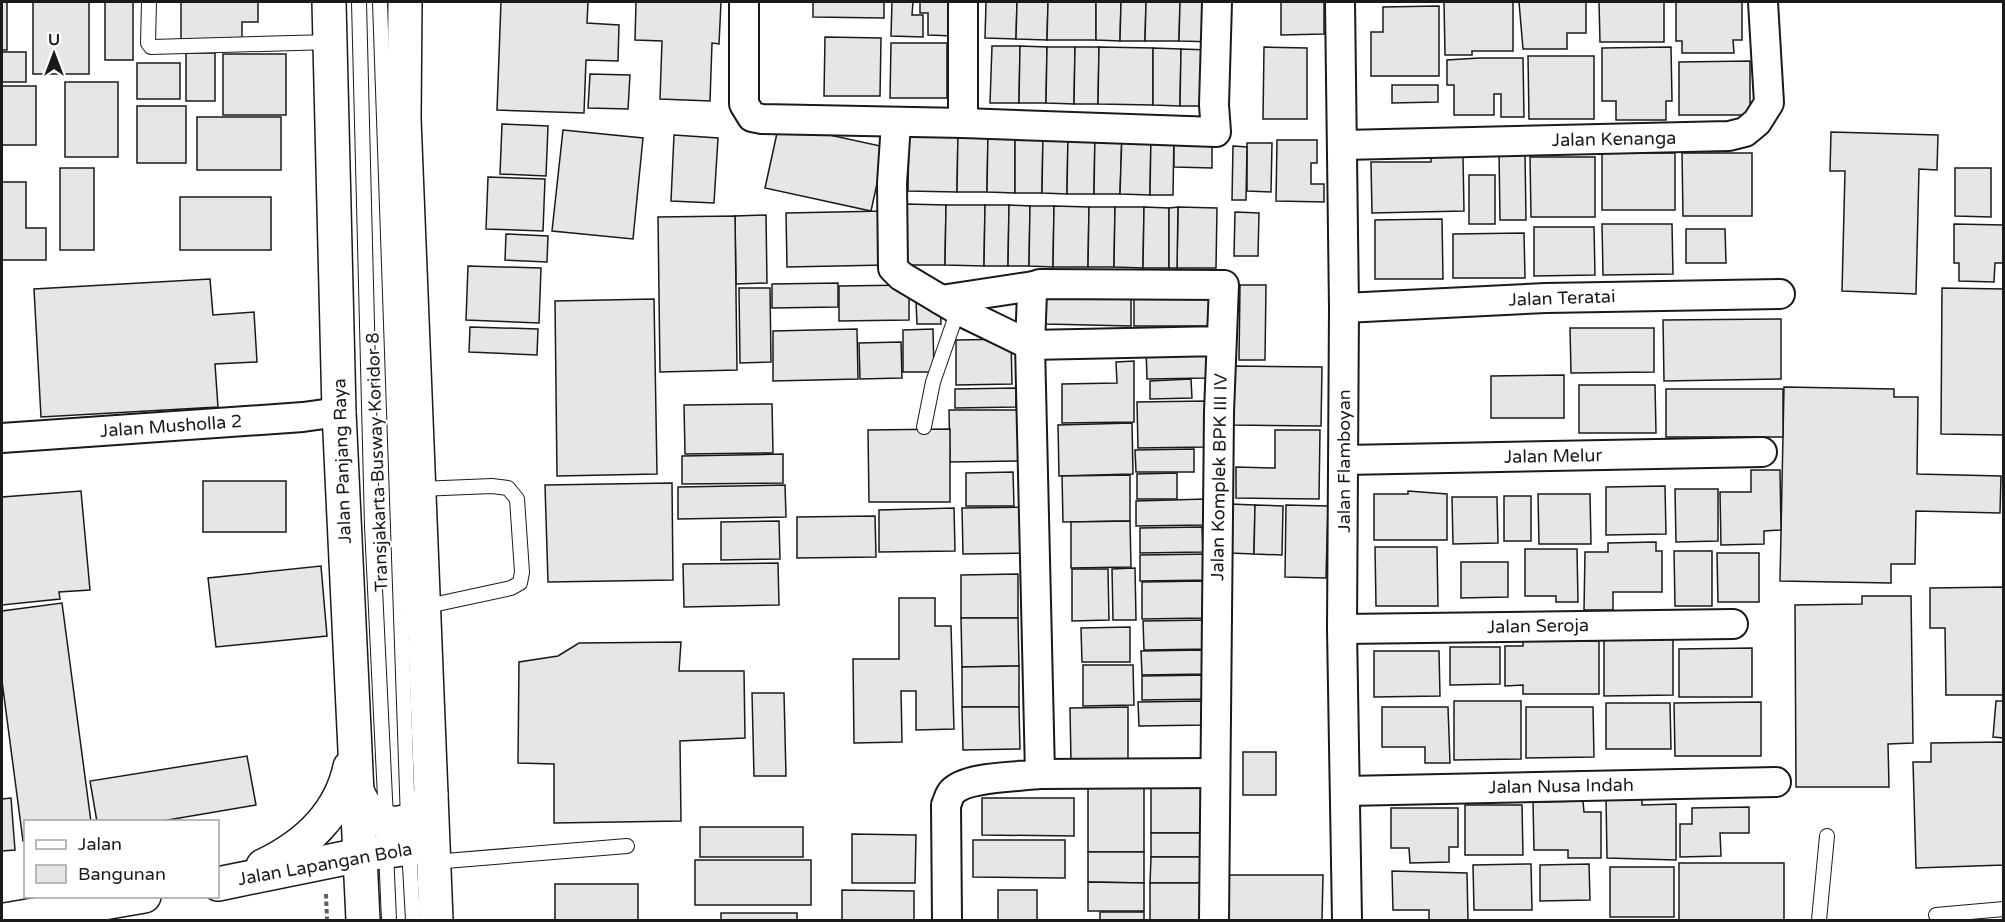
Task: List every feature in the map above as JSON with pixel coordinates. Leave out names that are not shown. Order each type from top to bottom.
[{"type":"main road","name":"Jalan Panjang Raya","points":[[329,2],[339,412],[356,789],[402,843],[436,921]]},
{"type":"main road","name":"Jalan Panjang Raya","points":[[363,921],[402,843],[431,794],[404,119],[405,2]]},
{"type":"main road","points":[[224,882],[283,856],[305,841],[339,801],[346,786],[354,746]]},
{"type":"main road","name":"Jalan Lapangan Bola","points":[[224,882],[402,843]]},
{"type":"main road","points":[[5,921],[138,898]]},
{"type":"street","points":[[744,2],[744,104],[753,117],[1216,132],[1214,105],[1217,2]]},
{"type":"street","points":[[963,2],[963,123]]},
{"type":"street","name":"Jalan Flamboyan","points":[[1340,2],[1344,308],[1342,629],[1347,921]]},
{"type":"street","name":"Jalan Kenanga","points":[[1343,145],[1729,136],[1745,132],[1757,122],[1769,103],[1763,2]]},
{"type":"street","points":[[896,123],[892,183],[894,268],[901,276],[950,305],[1030,345],[1221,341]]},
{"type":"street","name":"Jalan Komplek BPK III IV","points":[[1034,286],[1224,285],[1221,341],[1214,921]]},
{"type":"street","points":[[950,305],[1034,286],[1030,345],[1040,774]]},
{"type":"street","name":"Jalan Teratai","points":[[1344,308],[1546,298],[1780,294]]},
{"type":"street","name":"Jalan Musholla 2","points":[[2,438],[291,418],[339,412]]},
{"type":"street","name":"Jalan Melur","points":[[1344,460],[1762,452]]},
{"type":"street","name":"Jalan Seroja","points":[[1342,629],[1733,624]]},
{"type":"street","points":[[947,921],[946,805],[951,792],[962,785],[977,781],[1040,774],[1215,773]]},
{"type":"street","name":"Jalan Nusa Indah","points":[[1346,791],[1776,782]]},
{"type":"lane","points":[[149,2],[148,43],[151,47],[330,42]]},
{"type":"lane","name":"Transjakarta Busway Koridor 8","points":[[359,2],[372,526],[402,843],[413,921]]},
{"type":"lane","name":"Transjakarta Busway Koridor 8","points":[[380,2],[402,843],[389,921]]},
{"type":"lane","points":[[924,427],[950,305]]},
{"type":"lane","points":[[418,489],[492,486],[508,488],[517,499],[522,572],[520,583],[511,588],[423,607]]},
{"type":"lane","points":[[1819,921],[1827,836]]},
{"type":"lane","points":[[402,843],[627,846]]},
{"type":"lane","points":[[1936,915],[2004,909]]},
{"type":"building","points":[[2,2],[7,2],[7,50],[2,50]]},
{"type":"building","points":[[33,2],[89,2],[89,74],[33,74]]},
{"type":"building","points":[[105,2],[133,2],[133,60],[105,60]]},
{"type":"building","points":[[181,2],[258,2],[258,22],[242,22],[242,43],[181,43]]},
{"type":"building","points":[[501,2],[588,2],[587,23],[619,25],[618,61],[586,60],[584,113],[497,110]]},
{"type":"building","points":[[636,2],[721,2],[719,44],[712,43],[710,101],[660,99],[662,41],[635,40]]},
{"type":"building","points":[[813,2],[884,2],[884,18],[813,17]]},
{"type":"building","points":[[892,2],[913,2],[912,15],[923,15],[923,37],[891,36]]},
{"type":"building","points":[[920,2],[955,2],[954,36],[928,35],[928,13],[920,13]]},
{"type":"building","points":[[986,2],[1017,2],[1016,39],[985,38]]},
{"type":"building","points":[[1017,2],[1048,2],[1047,40],[1016,39]]},
{"type":"building","points":[[1048,2],[1096,2],[1096,40],[1047,40]]},
{"type":"building","points":[[1096,2],[1121,2],[1120,41],[1096,40]]},
{"type":"building","points":[[1121,2],[1146,2],[1145,41],[1120,41]]},
{"type":"building","points":[[1146,2],[1180,2],[1179,41],[1145,41]]},
{"type":"building","points":[[1180,2],[1217,2],[1216,42],[1179,41]]},
{"type":"building","points":[[1281,2],[1324,2],[1324,34],[1281,35]]},
{"type":"building","points":[[1444,2],[1513,2],[1513,51],[1472,51],[1472,55],[1445,55]]},
{"type":"building","points":[[1519,2],[1586,2],[1586,33],[1567,33],[1567,49],[1523,49]]},
{"type":"building","points":[[1599,2],[1664,2],[1664,42],[1600,42]]},
{"type":"building","points":[[1676,2],[1742,2],[1742,40],[1733,40],[1734,53],[1682,53],[1682,41],[1676,41]]},
{"type":"building","points":[[1439,6],[1439,76],[1371,76],[1371,32],[1383,32],[1383,7]]},
{"type":"building","points":[[825,37],[881,38],[880,96],[824,96]]},
{"type":"building","points":[[891,43],[947,43],[947,98],[890,98]]},
{"type":"building","points":[[992,46],[1020,46],[1019,103],[990,103]]},
{"type":"building","points":[[1020,46],[1047,47],[1046,103],[1019,103]]},
{"type":"building","points":[[1047,47],[1075,47],[1074,104],[1046,103]]},
{"type":"building","points":[[1075,47],[1099,47],[1098,104],[1074,104]]},
{"type":"building","points":[[1099,47],[1153,48],[1153,105],[1098,104]]},
{"type":"building","points":[[1264,47],[1307,48],[1307,119],[1263,119]]},
{"type":"building","points":[[1671,47],[1672,101],[1666,101],[1666,120],[1616,120],[1616,101],[1602,101],[1602,48]]},
{"type":"building","points":[[1153,48],[1181,49],[1180,106],[1153,105]]},
{"type":"building","points":[[1181,49],[1210,50],[1209,106],[1180,106]]},
{"type":"building","points":[[2,52],[26,52],[26,82],[2,82]]},
{"type":"building","points":[[186,53],[215,53],[215,101],[186,101]]},
{"type":"building","points":[[223,54],[286,54],[286,115],[223,115]]},
{"type":"building","points":[[1528,56],[1594,56],[1594,119],[1529,119]]},
{"type":"building","points":[[1523,58],[1524,117],[1501,117],[1501,94],[1494,94],[1494,115],[1454,115],[1454,85],[1447,85],[1447,60]]},
{"type":"building","points":[[1750,61],[1750,115],[1679,115],[1679,62]]},
{"type":"building","points":[[137,63],[180,63],[180,99],[137,99]]},
{"type":"building","points":[[590,74],[630,75],[628,109],[588,108]]},
{"type":"building","points":[[65,82],[118,82],[118,157],[65,157]]},
{"type":"building","points":[[1392,85],[1438,85],[1438,102],[1392,103]]},
{"type":"building","points":[[2,86],[36,86],[36,145],[2,145]]},
{"type":"building","points":[[137,106],[186,106],[186,163],[137,163]]},
{"type":"building","points":[[197,117],[281,117],[281,170],[197,170]]},
{"type":"building","points":[[502,124],[548,126],[546,176],[500,174]]},
{"type":"building","points":[[779,124],[885,147],[871,211],[765,188]]},
{"type":"building","points":[[563,130],[643,138],[633,239],[552,231]]},
{"type":"building","points":[[909,131],[958,131],[957,192],[908,191]]},
{"type":"building","points":[[958,131],[988,132],[987,192],[957,192]]},
{"type":"building","points":[[988,132],[1015,132],[1015,193],[987,192]]},
{"type":"building","points":[[1015,132],[1043,132],[1042,193],[1015,193]]},
{"type":"building","points":[[1043,132],[1068,133],[1067,194],[1042,193]]},
{"type":"building","points":[[1831,132],[1938,135],[1937,170],[1919,169],[1916,294],[1842,291],[1845,171],[1830,171]]},
{"type":"building","points":[[1068,133],[1095,133],[1094,194],[1067,194]]},
{"type":"building","points":[[1095,133],[1122,133],[1120,194],[1094,194]]},
{"type":"building","points":[[1122,133],[1151,134],[1150,195],[1120,194]]},
{"type":"building","points":[[1151,134],[1174,134],[1173,195],[1150,195]]},
{"type":"building","points":[[674,135],[718,138],[714,203],[671,201]]},
{"type":"building","points":[[1277,140],[1317,140],[1317,163],[1311,163],[1311,184],[1324,184],[1324,202],[1276,201]]},
{"type":"building","points":[[1247,143],[1272,143],[1271,192],[1247,191]]},
{"type":"building","points":[[1174,144],[1212,144],[1212,168],[1174,167]]},
{"type":"building","points":[[1233,146],[1247,147],[1246,200],[1232,200]]},
{"type":"building","points":[[1499,152],[1525,152],[1526,220],[1500,220]]},
{"type":"building","points":[[1602,153],[1675,153],[1675,210],[1602,210]]},
{"type":"building","points":[[1682,153],[1752,153],[1752,216],[1683,216]]},
{"type":"building","points":[[1431,157],[1463,157],[1464,211],[1372,213],[1371,162],[1431,162]]},
{"type":"building","points":[[1530,157],[1595,157],[1595,217],[1531,217]]},
{"type":"building","points":[[60,168],[94,168],[94,250],[60,250]]},
{"type":"building","points":[[1955,168],[1991,168],[1991,217],[1955,216]]},
{"type":"building","points":[[1469,175],[1495,175],[1495,224],[1469,224]]},
{"type":"building","points":[[488,177],[545,179],[543,231],[486,229]]},
{"type":"building","points":[[2,182],[26,182],[26,228],[46,228],[46,260],[2,260]]},
{"type":"building","points":[[180,197],[271,197],[271,250],[180,250]]},
{"type":"building","points":[[906,204],[946,205],[945,265],[906,265]]},
{"type":"building","points":[[946,205],[985,205],[984,266],[945,265]]},
{"type":"building","points":[[985,205],[1009,205],[1008,266],[984,266]]},
{"type":"building","points":[[1009,205],[1030,206],[1029,266],[1008,266]]},
{"type":"building","points":[[1030,206],[1054,206],[1053,267],[1029,266]]},
{"type":"building","points":[[1054,206],[1089,207],[1088,267],[1053,267]]},
{"type":"building","points":[[1089,207],[1115,207],[1114,267],[1088,267]]},
{"type":"building","points":[[1115,207],[1144,207],[1143,268],[1114,267]]},
{"type":"building","points":[[1144,207],[1169,208],[1169,268],[1143,268]]},
{"type":"building","points":[[1178,207],[1217,208],[1216,268],[1177,268]]},
{"type":"building","points":[[1178,207],[1177,268],[1169,268],[1169,208]]},
{"type":"building","points":[[885,211],[886,265],[787,267],[786,213]]},
{"type":"building","points":[[1235,212],[1259,213],[1258,256],[1234,256]]},
{"type":"building","points":[[766,215],[767,283],[736,284],[735,216]]},
{"type":"building","points":[[735,216],[737,370],[660,372],[658,217]]},
{"type":"building","points":[[1442,219],[1443,279],[1375,279],[1375,220]]},
{"type":"building","points":[[1602,224],[1672,224],[1673,274],[1603,275]]},
{"type":"building","points":[[1954,224],[2004,225],[2004,263],[1995,263],[1994,282],[1959,281],[1959,263],[1954,263]]},
{"type":"building","points":[[1534,227],[1594,227],[1595,275],[1534,276]]},
{"type":"building","points":[[1686,229],[1725,229],[1726,263],[1686,263]]},
{"type":"building","points":[[1524,233],[1525,278],[1453,278],[1453,234]]},
{"type":"building","points":[[506,234],[548,236],[547,262],[505,260]]},
{"type":"building","points":[[468,266],[541,268],[539,323],[466,320]]},
{"type":"building","points":[[210,279],[213,315],[254,312],[257,362],[215,364],[218,407],[41,417],[34,289]]},
{"type":"building","points":[[838,283],[838,307],[772,308],[772,284]]},
{"type":"building","points":[[909,285],[909,320],[839,321],[839,286]]},
{"type":"building","points":[[1240,285],[1266,285],[1265,360],[1239,360]]},
{"type":"building","points":[[1046,287],[1131,288],[1131,326],[1045,324]]},
{"type":"building","points":[[739,288],[770,288],[771,362],[740,363]]},
{"type":"building","points":[[1942,288],[2004,289],[2004,435],[1941,434]]},
{"type":"building","points":[[1134,289],[1211,289],[1211,326],[1134,326]]},
{"type":"building","points":[[654,299],[657,474],[557,476],[555,301]]},
{"type":"building","points":[[940,301],[941,324],[917,324],[916,302]]},
{"type":"building","points":[[1781,319],[1781,379],[1664,381],[1663,320]]},
{"type":"building","points":[[470,327],[538,329],[537,355],[469,352]]},
{"type":"building","points":[[1570,328],[1654,328],[1654,372],[1571,373]]},
{"type":"building","points":[[857,329],[858,379],[773,381],[773,331]]},
{"type":"building","points":[[933,329],[934,372],[903,372],[903,330]]},
{"type":"building","points":[[1011,339],[1012,384],[956,385],[956,340]]},
{"type":"building","points":[[901,342],[902,378],[860,379],[859,343]]},
{"type":"building","points":[[1206,347],[1207,378],[1147,379],[1146,348]]},
{"type":"building","points":[[1134,361],[1134,422],[1062,423],[1062,384],[1117,383],[1116,362]]},
{"type":"building","points":[[1234,366],[1322,367],[1321,426],[1233,425]]},
{"type":"building","points":[[1564,375],[1564,418],[1491,418],[1491,376]]},
{"type":"building","points":[[1191,379],[1192,398],[1150,399],[1150,381]]},
{"type":"building","points":[[1579,385],[1655,385],[1656,433],[1579,433]]},
{"type":"building","points":[[1784,387],[1894,389],[1894,397],[1918,397],[1917,474],[2001,476],[2000,513],[1916,511],[1915,564],[1891,564],[1891,583],[1780,581]]},
{"type":"building","points":[[1016,388],[1016,407],[955,408],[955,389]]},
{"type":"building","points":[[1666,389],[1783,389],[1783,437],[1666,437]]},
{"type":"building","points":[[1206,401],[1207,447],[1138,448],[1137,402]]},
{"type":"building","points":[[772,404],[773,453],[685,454],[684,405]]},
{"type":"building","points":[[949,410],[1023,410],[1024,461],[950,462]]},
{"type":"building","points":[[1132,423],[1133,474],[1059,476],[1058,425]]},
{"type":"building","points":[[950,429],[950,502],[869,502],[868,430]]},
{"type":"building","points":[[1275,430],[1320,430],[1319,499],[1236,498],[1236,467],[1275,468]]},
{"type":"building","points":[[1194,449],[1194,472],[1136,472],[1135,450]]},
{"type":"building","points":[[783,454],[783,483],[682,484],[682,456]]},
{"type":"building","points":[[1751,470],[1780,470],[1781,530],[1764,531],[1764,544],[1721,545],[1720,492],[1751,492]]},
{"type":"building","points":[[1013,472],[1014,506],[966,506],[966,473]]},
{"type":"building","points":[[1177,473],[1177,499],[1137,499],[1137,474]]},
{"type":"building","points":[[1130,475],[1130,521],[1063,522],[1062,476]]},
{"type":"building","points":[[203,481],[286,481],[286,532],[203,532]]},
{"type":"building","points":[[672,483],[673,580],[548,582],[545,485]]},
{"type":"building","points":[[785,485],[786,517],[678,519],[678,487]]},
{"type":"building","points":[[1665,486],[1666,534],[1606,535],[1606,487]]},
{"type":"building","points":[[1675,489],[1718,489],[1718,541],[1676,542]]},
{"type":"building","points":[[81,491],[90,590],[59,592],[60,599],[2,605],[2,497]]},
{"type":"building","points":[[1408,491],[1447,494],[1447,540],[1374,540],[1374,494],[1408,494]]},
{"type":"building","points":[[1538,494],[1590,494],[1591,544],[1539,544]]},
{"type":"building","points":[[1504,496],[1531,496],[1531,541],[1504,541]]},
{"type":"building","points":[[1452,497],[1497,497],[1498,543],[1453,544]]},
{"type":"building","points":[[1206,499],[1206,525],[1136,526],[1136,501]]},
{"type":"building","points":[[1230,504],[1255,505],[1254,554],[1229,553]]},
{"type":"building","points":[[1255,505],[1283,506],[1282,555],[1254,554]]},
{"type":"building","points":[[1286,505],[1328,506],[1326,578],[1285,577]]},
{"type":"building","points":[[1031,507],[1031,553],[963,554],[962,508]]},
{"type":"building","points":[[954,508],[955,551],[879,552],[879,510]]},
{"type":"building","points":[[875,516],[876,557],[797,558],[797,517]]},
{"type":"building","points":[[779,521],[780,559],[721,560],[721,522]]},
{"type":"building","points":[[1130,521],[1131,567],[1071,568],[1071,522]]},
{"type":"building","points":[[1202,527],[1203,552],[1140,553],[1140,528]]},
{"type":"building","points":[[1656,542],[1656,551],[1662,551],[1662,592],[1613,592],[1613,610],[1584,610],[1585,552],[1608,552],[1608,543]]},
{"type":"building","points":[[1375,547],[1437,547],[1438,606],[1376,606]]},
{"type":"building","points":[[1525,549],[1577,549],[1578,602],[1556,602],[1556,596],[1525,596]]},
{"type":"building","points":[[1674,551],[1712,551],[1712,606],[1675,606]]},
{"type":"building","points":[[1717,553],[1759,553],[1759,602],[1718,602]]},
{"type":"building","points":[[1213,554],[1213,580],[1140,581],[1140,555]]},
{"type":"building","points":[[1461,562],[1508,562],[1508,597],[1461,598]]},
{"type":"building","points":[[778,563],[779,605],[684,607],[683,564]]},
{"type":"building","points":[[321,566],[327,636],[216,647],[208,578]]},
{"type":"building","points":[[1135,568],[1136,620],[1113,620],[1112,569]]},
{"type":"building","points":[[1072,569],[1108,569],[1109,620],[1072,621]]},
{"type":"building","points":[[1018,574],[1018,618],[961,618],[961,575]]},
{"type":"building","points":[[1205,581],[1206,618],[1142,619],[1142,582]]},
{"type":"building","points":[[2004,587],[2004,695],[1946,695],[1945,628],[1930,628],[1930,588]]},
{"type":"building","points":[[1862,596],[1911,596],[1913,743],[1888,744],[1889,787],[1796,787],[1795,605],[1862,604]]},
{"type":"building","points":[[899,598],[935,598],[935,626],[951,626],[954,729],[916,730],[916,691],[901,691],[902,742],[854,743],[853,659],[899,659]]},
{"type":"building","points":[[62,603],[91,820],[24,820],[24,841],[2,681],[2,611]]},
{"type":"building","points":[[961,618],[1018,618],[1019,666],[962,667]]},
{"type":"building","points":[[1209,620],[1210,649],[1144,650],[1143,621]]},
{"type":"building","points":[[1130,627],[1130,662],[1082,662],[1081,628]]},
{"type":"building","points":[[1604,637],[1673,637],[1673,695],[1604,696]]},
{"type":"building","points":[[1523,641],[1599,641],[1599,694],[1523,694],[1523,685],[1505,686],[1505,646],[1523,646]]},
{"type":"building","points":[[681,642],[679,671],[744,671],[745,738],[680,741],[681,821],[554,823],[554,764],[518,763],[519,662],[558,656],[579,643]]},
{"type":"building","points":[[1450,647],[1500,647],[1500,684],[1450,685]]},
{"type":"building","points":[[1752,648],[1752,697],[1679,697],[1679,649]]},
{"type":"building","points":[[1206,650],[1207,674],[1142,675],[1141,651]]},
{"type":"building","points":[[1374,651],[1439,651],[1440,696],[1374,697]]},
{"type":"building","points":[[1083,665],[1133,665],[1134,705],[1083,706]]},
{"type":"building","points":[[1019,666],[1019,707],[962,707],[962,667]]},
{"type":"building","points":[[1211,675],[1212,699],[1142,700],[1142,676]]},
{"type":"building","points":[[752,693],[784,693],[786,776],[754,776]]},
{"type":"building","points":[[1204,701],[1205,725],[1139,726],[1138,702]]},
{"type":"building","points":[[1454,701],[1521,701],[1521,759],[1454,760]]},
{"type":"building","points":[[1996,701],[2004,701],[2004,738],[1993,737]]},
{"type":"building","points":[[1761,702],[1761,756],[1675,756],[1674,703]]},
{"type":"building","points":[[1606,703],[1670,703],[1671,749],[1606,749]]},
{"type":"building","points":[[962,707],[1019,707],[1020,749],[963,750]]},
{"type":"building","points":[[1128,707],[1128,761],[1071,762],[1070,708]]},
{"type":"building","points":[[1382,707],[1448,707],[1450,763],[1425,763],[1425,747],[1382,747]]},
{"type":"building","points":[[1526,707],[1593,707],[1594,757],[1526,758]]},
{"type":"building","points":[[2004,742],[2004,865],[1916,868],[1913,762],[1931,762],[1931,743]]},
{"type":"building","points":[[1243,752],[1276,752],[1276,795],[1243,795]]},
{"type":"building","points":[[247,756],[256,805],[168,820],[97,820],[90,781]]},
{"type":"building","points":[[1151,778],[1202,778],[1202,833],[1151,833]]},
{"type":"building","points":[[1088,787],[1144,787],[1144,852],[1088,852]]},
{"type":"building","points":[[1606,797],[1642,797],[1642,805],[1676,804],[1676,860],[1607,858]]},
{"type":"building","points":[[11,798],[15,850],[2,851],[2,799]]},
{"type":"building","points":[[982,798],[1074,798],[1074,836],[982,835]]},
{"type":"building","points":[[1583,801],[1584,812],[1601,812],[1601,858],[1568,858],[1568,850],[1534,850],[1533,802]]},
{"type":"building","points":[[1465,805],[1522,805],[1523,855],[1465,855]]},
{"type":"building","points":[[1749,807],[1749,833],[1720,833],[1721,856],[1680,857],[1680,824],[1692,824],[1692,808]]},
{"type":"building","points":[[1391,808],[1458,808],[1458,847],[1449,847],[1449,862],[1410,863],[1409,848],[1391,848]]},
{"type":"building","points":[[700,827],[803,827],[803,857],[700,857]]},
{"type":"building","points":[[1151,833],[1202,833],[1201,857],[1151,857]]},
{"type":"building","points":[[852,834],[916,835],[915,883],[852,883]]},
{"type":"building","points":[[973,840],[1065,840],[1065,878],[973,877]]},
{"type":"building","points":[[1088,852],[1144,852],[1144,883],[1088,882]]},
{"type":"building","points":[[1151,857],[1201,857],[1201,883],[1150,883]]},
{"type":"building","points":[[695,860],[811,860],[811,905],[695,905]]},
{"type":"building","points":[[1679,863],[1784,863],[1784,920],[1679,920]]},
{"type":"building","points":[[1531,864],[1532,910],[1474,910],[1473,865]]},
{"type":"building","points":[[1589,864],[1590,900],[1540,901],[1540,865]]},
{"type":"building","points":[[1610,867],[1674,867],[1674,917],[1610,917]]},
{"type":"building","points":[[1392,871],[1467,873],[1468,920],[1429,920],[1429,910],[1393,910]]},
{"type":"building","points":[[1227,875],[1323,875],[1322,920],[1227,920]]},
{"type":"building","points":[[1088,882],[1144,883],[1144,911],[1088,911]]},
{"type":"building","points":[[1150,883],[1201,883],[1201,920],[1150,920]]},
{"type":"building","points":[[555,884],[638,884],[638,920],[555,920]]},
{"type":"building","points":[[842,890],[914,891],[914,920],[842,920]]},
{"type":"building","points":[[998,890],[1037,890],[1037,920],[998,920]]},
{"type":"building","points":[[1100,912],[1144,912],[1144,920],[1100,920]]},
{"type":"building","points":[[721,913],[797,913],[797,920],[721,920]]}]
